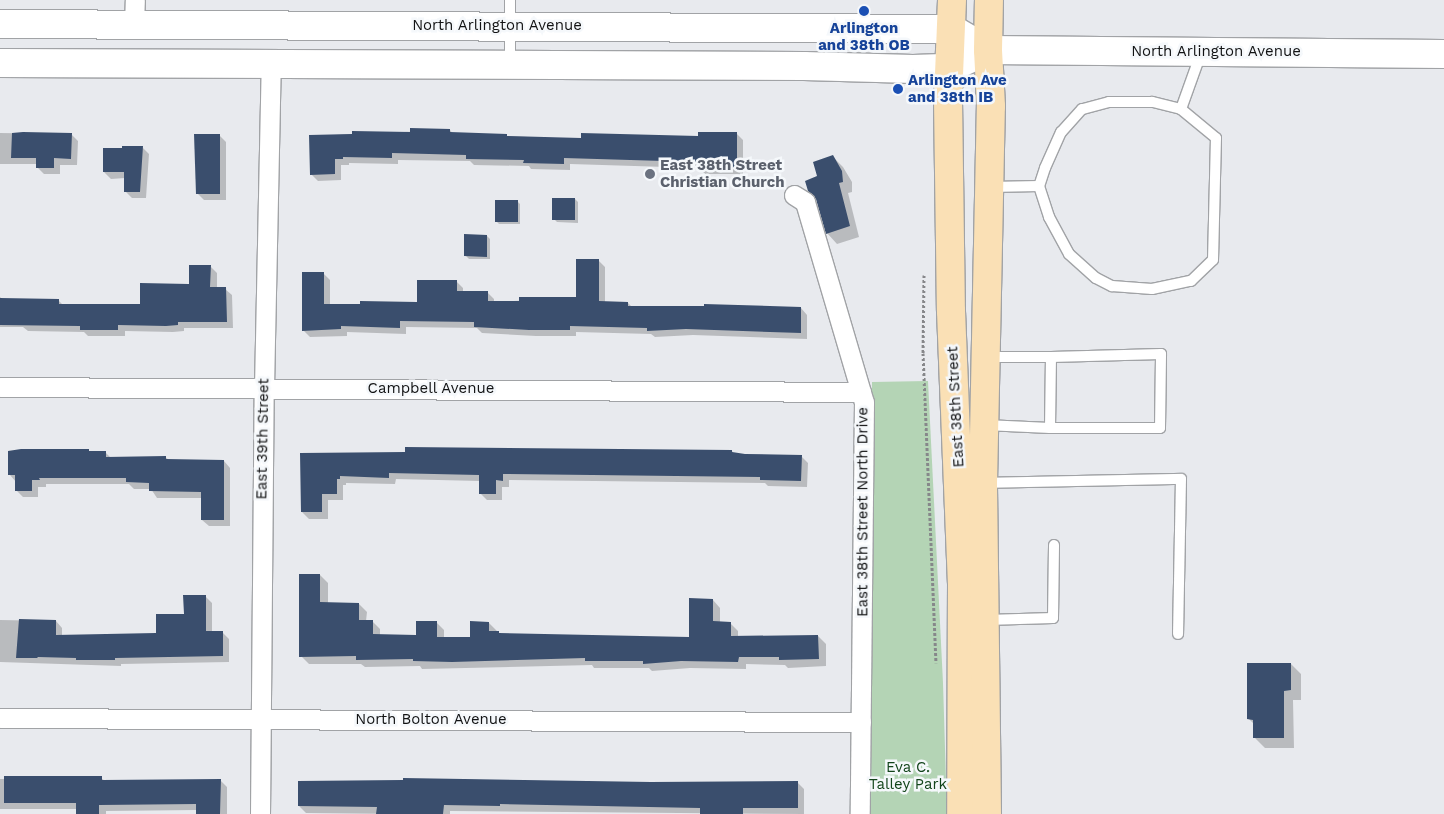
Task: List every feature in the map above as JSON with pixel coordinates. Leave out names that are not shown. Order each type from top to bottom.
[{"type":"main road","name":"East 38th Street","points":[[952,0],[948,100],[951,311],[962,583],[961,814]]},
{"type":"main road","name":"East 38th Street","points":[[987,814],[983,483],[991,106],[988,50],[989,0]]},
{"type":"main road","name":"North Arlington Avenue","points":[[0,24],[134,12],[272,27],[510,13],[952,29],[988,50]]},
{"type":"main road","name":"North Arlington Avenue","points":[[0,63],[950,68],[988,50],[1444,54]]},
{"type":"street","name":"East 39th Street","points":[[260,814],[264,388],[271,64]]},
{"type":"street","name":"East 38th Street North Drive","points":[[794,195],[805,202],[864,402],[860,814]]},
{"type":"street","name":"Campbell Avenue","points":[[0,387],[861,392]]},
{"type":"street","name":"North Bolton Avenue","points":[[0,718],[861,722]]},
{"type":"lane","points":[[510,13],[510,65]]},
{"type":"lane","points":[[1181,109],[1201,52]]},
{"type":"lane","points":[[1109,102],[1152,102],[1181,109],[1216,138],[1213,260],[1191,281],[1152,289],[1112,286],[1096,278],[1069,254],[1048,217],[1039,186],[1044,168],[1061,132],[1082,109],[1109,102]]},
{"type":"lane","points":[[989,187],[1039,186]]},
{"type":"lane","points":[[984,425],[1050,428],[1160,428],[1161,354],[1051,357],[986,356]]},
{"type":"lane","points":[[1050,428],[1051,357]]},
{"type":"lane","points":[[983,483],[1181,479],[1178,634]]},
{"type":"lane","points":[[985,620],[1053,618],[1054,545]]},
{"type":"green space","name":"Eva C. Talley Park","points":[[928,381],[943,683],[947,814],[871,814],[872,382]]},
{"type":"building","points":[[410,128],[450,129],[450,132],[507,134],[507,136],[581,138],[581,133],[698,136],[698,132],[737,132],[737,168],[697,168],[697,162],[564,158],[564,164],[523,163],[524,160],[466,159],[466,155],[392,153],[392,158],[343,157],[343,159],[335,159],[335,174],[310,175],[309,135],[352,134],[352,131],[410,132]]},
{"type":"building","points":[[12,133],[72,133],[71,159],[54,158],[54,168],[36,168],[36,158],[11,158]]},
{"type":"building","points":[[194,134],[220,134],[220,194],[196,194]]},
{"type":"building","points":[[122,146],[143,146],[140,192],[124,192],[124,172],[103,172],[103,148],[122,148]]},
{"type":"building","points":[[833,155],[842,171],[843,182],[839,183],[850,226],[826,234],[816,199],[808,191],[805,181],[817,176],[813,162]]},
{"type":"building","points":[[552,198],[575,198],[575,220],[552,220]]},
{"type":"building","points":[[495,200],[518,200],[518,222],[495,222]]},
{"type":"building","points":[[464,234],[487,235],[487,257],[464,256]]},
{"type":"building","points":[[576,259],[599,259],[599,301],[628,302],[628,306],[704,306],[704,304],[801,307],[801,333],[686,329],[647,331],[647,328],[570,326],[570,330],[529,330],[474,327],[474,322],[400,321],[400,328],[341,326],[341,329],[302,331],[302,272],[324,272],[324,304],[360,304],[360,301],[417,302],[417,280],[457,280],[457,291],[488,291],[488,301],[519,301],[519,297],[576,297]]},
{"type":"building","points":[[189,265],[211,265],[210,287],[226,287],[227,322],[178,322],[178,325],[166,326],[118,325],[118,330],[80,330],[80,326],[0,325],[0,298],[59,299],[59,304],[140,304],[140,283],[189,284]]},
{"type":"building","points":[[405,447],[732,450],[732,452],[745,454],[802,455],[801,481],[760,480],[760,477],[503,474],[503,481],[496,480],[496,494],[479,494],[479,475],[389,473],[389,478],[340,476],[340,479],[337,479],[337,494],[322,494],[322,512],[301,512],[300,453],[405,452]]},
{"type":"building","points":[[21,449],[89,449],[89,451],[106,451],[106,457],[166,456],[166,459],[224,460],[224,520],[201,520],[201,492],[149,491],[149,483],[126,482],[126,478],[39,478],[40,480],[32,480],[32,491],[15,491],[15,475],[8,475],[8,451]]},
{"type":"building","points":[[299,574],[320,574],[320,602],[359,603],[359,620],[373,620],[373,634],[416,635],[416,621],[437,621],[437,637],[470,637],[470,621],[489,622],[489,631],[499,631],[499,633],[689,637],[689,598],[713,599],[713,621],[731,622],[731,636],[818,635],[819,659],[779,660],[779,657],[739,657],[738,662],[681,661],[643,664],[643,661],[585,661],[585,658],[452,662],[413,661],[413,659],[356,660],[356,656],[299,657]]},
{"type":"building","points":[[183,595],[206,595],[206,631],[223,631],[223,656],[115,658],[115,660],[16,658],[19,619],[56,620],[56,635],[156,633],[156,614],[184,614]]},
{"type":"building","points":[[1247,663],[1291,663],[1291,690],[1284,691],[1284,738],[1253,738],[1253,720],[1247,719]]},
{"type":"building","points":[[4,776],[102,776],[102,780],[221,779],[220,814],[196,814],[196,804],[99,805],[99,814],[76,814],[76,803],[4,803]]},
{"type":"building","points":[[403,778],[651,782],[798,781],[798,808],[743,808],[743,814],[700,814],[700,808],[500,804],[500,806],[444,805],[443,814],[376,814],[377,807],[298,806],[298,781],[403,780]]},
{"type":"place","name":"Arlington and 38th OB","points":[[864,11]]},
{"type":"place","name":"Arlington Ave and 38th IB","points":[[898,89]]},
{"type":"place","name":"East 38th Street Christian Church","points":[[650,174]]}]
